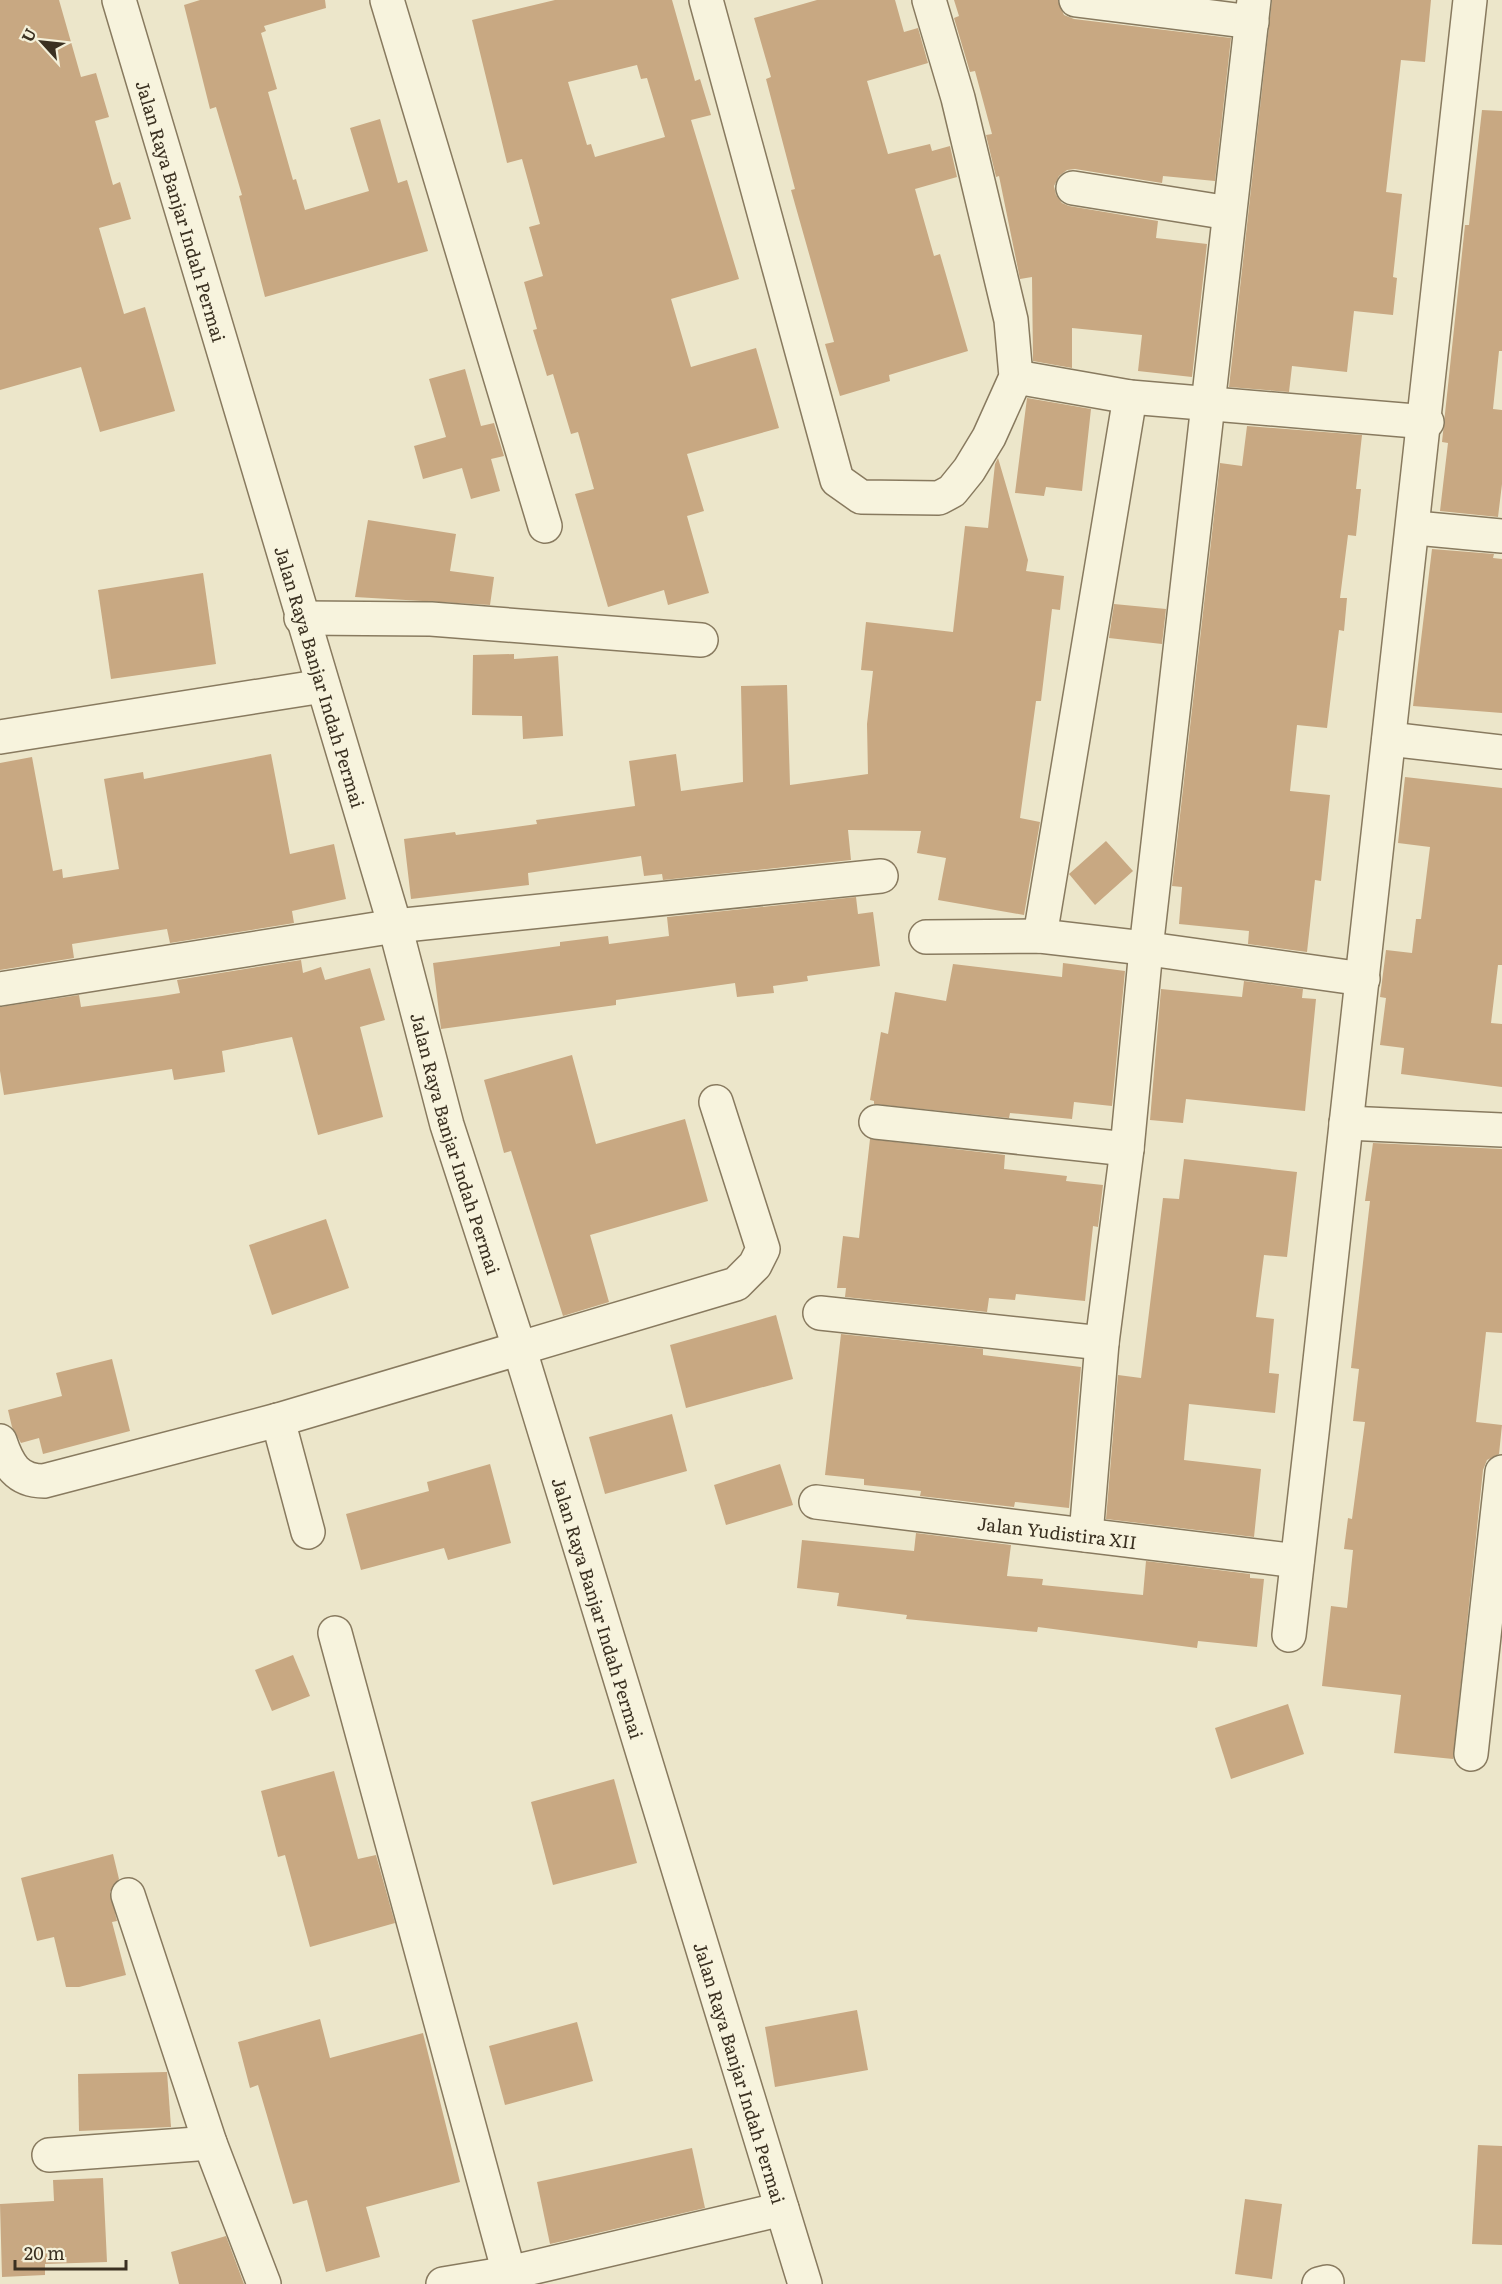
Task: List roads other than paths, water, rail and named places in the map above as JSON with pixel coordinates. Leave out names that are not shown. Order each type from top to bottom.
[{"type":"street","name":"Jalan Raya Banjar Indah Permai","points":[[119,0],[301,618],[395,926],[447,1125],[519,1347],[805,2284]]},
{"type":"street","points":[[387,0],[545,526]]},
{"type":"street","points":[[706,0],[837,480],[861,497],[939,498],[952,491],[969,470],[989,437],[1016,377],[1011,320],[958,98],[929,0]]},
{"type":"street","points":[[1076,0],[1253,11],[1206,405],[1146,949],[1127,1149],[1102,1343],[1086,1535]]},
{"type":"street","points":[[1289,1635],[1389,739],[1416,528],[1470,0]]},
{"type":"street","points":[[1073,188],[1229,213]]},
{"type":"street","points":[[1016,377],[1130,397],[1427,422]]},
{"type":"street","points":[[1040,936],[1130,397]]},
{"type":"street","points":[[1416,528],[1502,536]]},
{"type":"street","points":[[301,618],[431,619],[701,640]]},
{"type":"street","points":[[0,737],[323,686]]},
{"type":"street","points":[[1389,739],[1502,752]]},
{"type":"street","points":[[0,989],[395,926],[881,876]]},
{"type":"street","points":[[926,937],[1040,936],[1363,979]]},
{"type":"street","points":[[0,1441],[12,1470],[34,1481],[44,1481],[278,1420],[736,1284],[755,1265],[763,1249],[716,1102]]},
{"type":"street","points":[[876,1122],[1127,1149]]},
{"type":"street","points":[[1346,1122],[1502,1130]]},
{"type":"street","points":[[819,1313],[1102,1343]]},
{"type":"street","points":[[278,1420],[308,1532]]},
{"type":"street","points":[[1471,1754],[1491,1682],[1502,1472]]},
{"type":"street","name":"Jalan Yudistira XII","points":[[816,1502],[1297,1561]]},
{"type":"street","points":[[334,1633],[509,2273]]},
{"type":"street","points":[[128,1895],[210,2143],[264,2284]]},
{"type":"street","points":[[49,2154],[210,2143]]},
{"type":"street","points":[[443,2284],[509,2273],[782,2209]]}]
